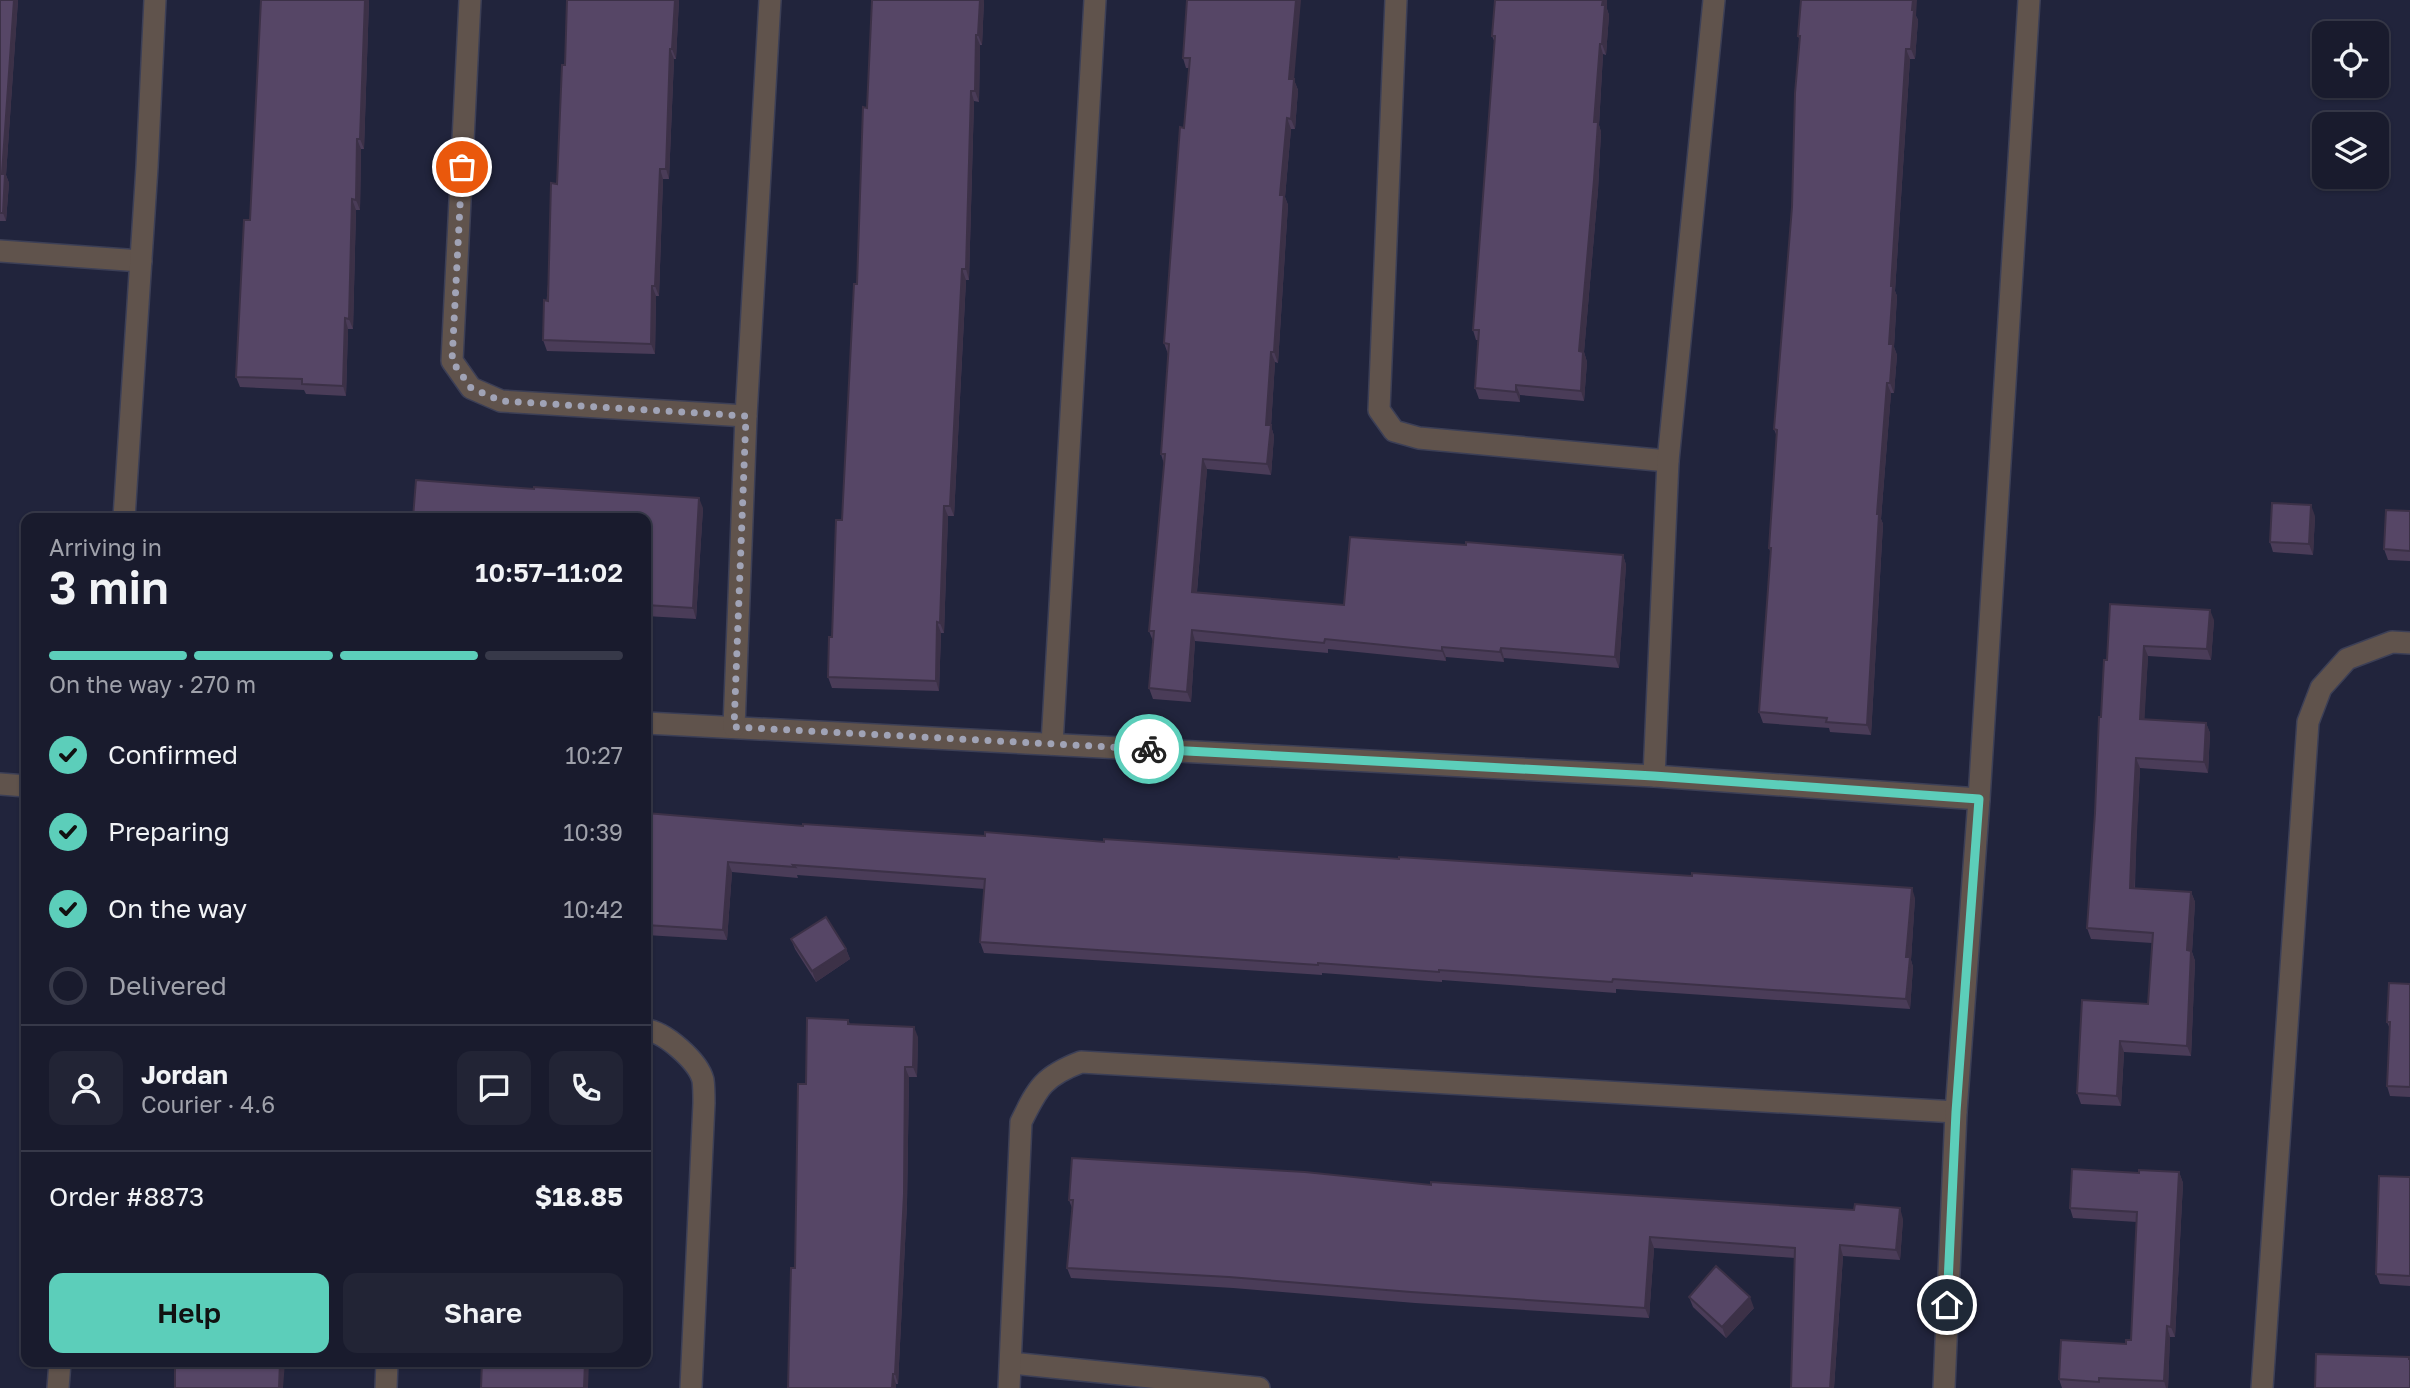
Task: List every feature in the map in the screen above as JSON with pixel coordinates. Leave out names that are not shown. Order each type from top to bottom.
[{"type":"street","points":[[124,513],[155,0]]},
{"type":"street","points":[[470,0],[452,361],[471,388],[501,401],[746,416]]},
{"type":"street","points":[[734,727],[746,416],[770,0]]},
{"type":"street","points":[[1052,744],[1095,0]]},
{"type":"street","points":[[1396,0],[1379,410],[1394,431],[1419,438],[1668,461]]},
{"type":"street","points":[[1654,776],[1668,461],[1714,0]]},
{"type":"street","points":[[1944,1388],[1956,1112],[1979,799],[2029,0]]},
{"type":"street","points":[[0,251],[141,261]]},
{"type":"street","points":[[2262,1388],[2308,722],[2321,688],[2347,659],[2392,642],[2410,643]]},
{"type":"street","points":[[651,723],[1654,776],[1979,799]]},
{"type":"street","points":[[0,784],[21,786]]},
{"type":"street","points":[[651,1031],[681,1049],[703,1079],[691,1388]]},
{"type":"street","points":[[1009,1388],[1021,1122],[1034,1095],[1055,1071],[1081,1062],[1956,1112]]},
{"type":"street","points":[[1010,1363],[1259,1388]]},
{"type":"street","points":[[58,1388],[60,1367]]},
{"type":"street","points":[[386,1388],[387,1367]]},
{"type":"building","points":[[0,0],[14,0],[2,174],[5,174],[3,213],[0,213]]},
{"type":"building","points":[[261,0],[365,0],[360,139],[357,139],[356,200],[352,199],[349,319],[345,318],[343,386],[302,384],[302,379],[236,377],[244,220],[250,220]]},
{"type":"building","points":[[567,0],[675,0],[670,49],[666,169],[660,169],[651,344],[543,340],[544,300],[548,301],[551,183],[557,184]]},
{"type":"building","points":[[872,0],[980,0],[975,91],[971,91],[966,269],[962,269],[950,506],[944,506],[936,681],[828,677],[836,520],[842,520],[854,284],[857,284],[863,107],[867,108]]},
{"type":"building","points":[[1187,0],[1296,0],[1289,79],[1294,79],[1291,119],[1287,118],[1280,195],[1284,195],[1274,352],[1271,352],[1266,425],[1271,425],[1267,464],[1203,459],[1192,592],[1344,605],[1350,537],[1466,545],[1466,542],[1623,555],[1615,657],[1501,648],[1500,652],[1442,647],[1442,651],[1325,639],[1324,643],[1192,630],[1187,692],[1149,688],[1154,631],[1149,631],[1165,454],[1161,454],[1169,344],[1164,343],[1180,127],[1184,128],[1190,58],[1183,58]]},
{"type":"building","points":[[1495,0],[1603,0],[1602,5],[1605,5],[1594,122],[1598,122],[1579,351],[1583,352],[1581,391],[1516,385],[1516,392],[1475,388],[1479,330],[1473,330],[1495,36],[1492,36]]},
{"type":"building","points":[[1801,0],[1913,0],[1914,10],[1911,49],[1906,49],[1891,286],[1889,344],[1893,344],[1890,383],[1887,383],[1877,514],[1867,725],[1826,722],[1827,718],[1759,712],[1771,548],[1777,430],[1774,429],[1792,207]]},
{"type":"building","points":[[416,480],[699,498],[693,608],[651,605],[651,513],[413,513]]},
{"type":"building","points":[[2272,503],[2311,505],[2309,544],[2270,542]]},
{"type":"building","points":[[2386,510],[2410,511],[2410,551],[2384,549]]},
{"type":"building","points":[[2110,604],[2210,610],[2207,649],[2144,646],[2140,719],[2206,723],[2204,762],[2136,758],[2130,888],[2191,892],[2187,950],[2191,951],[2187,1046],[2120,1041],[2117,1096],[2077,1093],[2082,1000],[2148,1004],[2153,933],[2087,928],[2099,717],[2104,660],[2107,660]]},
{"type":"building","points":[[651,813],[803,826],[985,836],[985,832],[1104,842],[1104,839],[1399,859],[1692,876],[1692,873],[1912,888],[1906,957],[1910,957],[1906,999],[1613,979],[1612,982],[1318,965],[980,942],[985,879],[793,865],[795,867],[728,862],[723,930],[651,925]]},
{"type":"building","points":[[826,917],[846,949],[812,971],[791,939]]},
{"type":"building","points":[[2389,983],[2410,984],[2410,1087],[2387,1086]]},
{"type":"building","points":[[807,1018],[848,1020],[848,1024],[914,1027],[913,1067],[905,1067],[904,1194],[895,1374],[892,1388],[788,1388],[791,1268],[795,1268],[798,1084],[806,1084]]},
{"type":"building","points":[[1072,1158],[1305,1172],[1431,1185],[1431,1182],[1854,1210],[1855,1204],[1900,1208],[1896,1250],[1840,1245],[1830,1388],[1791,1388],[1795,1248],[1650,1237],[1645,1308],[1229,1277],[1067,1268],[1073,1200],[1069,1200]]},
{"type":"building","points":[[2072,1169],[2139,1173],[2139,1170],[2179,1172],[2171,1327],[2167,1326],[2164,1381],[2099,1378],[2099,1382],[2059,1379],[2061,1340],[2126,1344],[2126,1340],[2131,1340],[2137,1212],[2070,1208]]},
{"type":"building","points":[[2379,1176],[2410,1177],[2410,1276],[2376,1274]]},
{"type":"building","points":[[1716,1266],[1750,1297],[1722,1327],[1689,1297]]},
{"type":"building","points":[[2316,1354],[2409,1357],[2410,1388],[2315,1388]]},
{"type":"building","points":[[175,1367],[280,1367],[279,1388],[175,1388]]},
{"type":"building","points":[[482,1367],[585,1367],[584,1388],[481,1388]]},
{"type":"way so far","points":[[462,167],[452,361],[471,388],[501,401],[746,416],[734,727],[1149,749]]},
{"type":"route","points":[[1149,749],[1654,776],[1979,799],[1956,1112],[1947,1305]]}]
